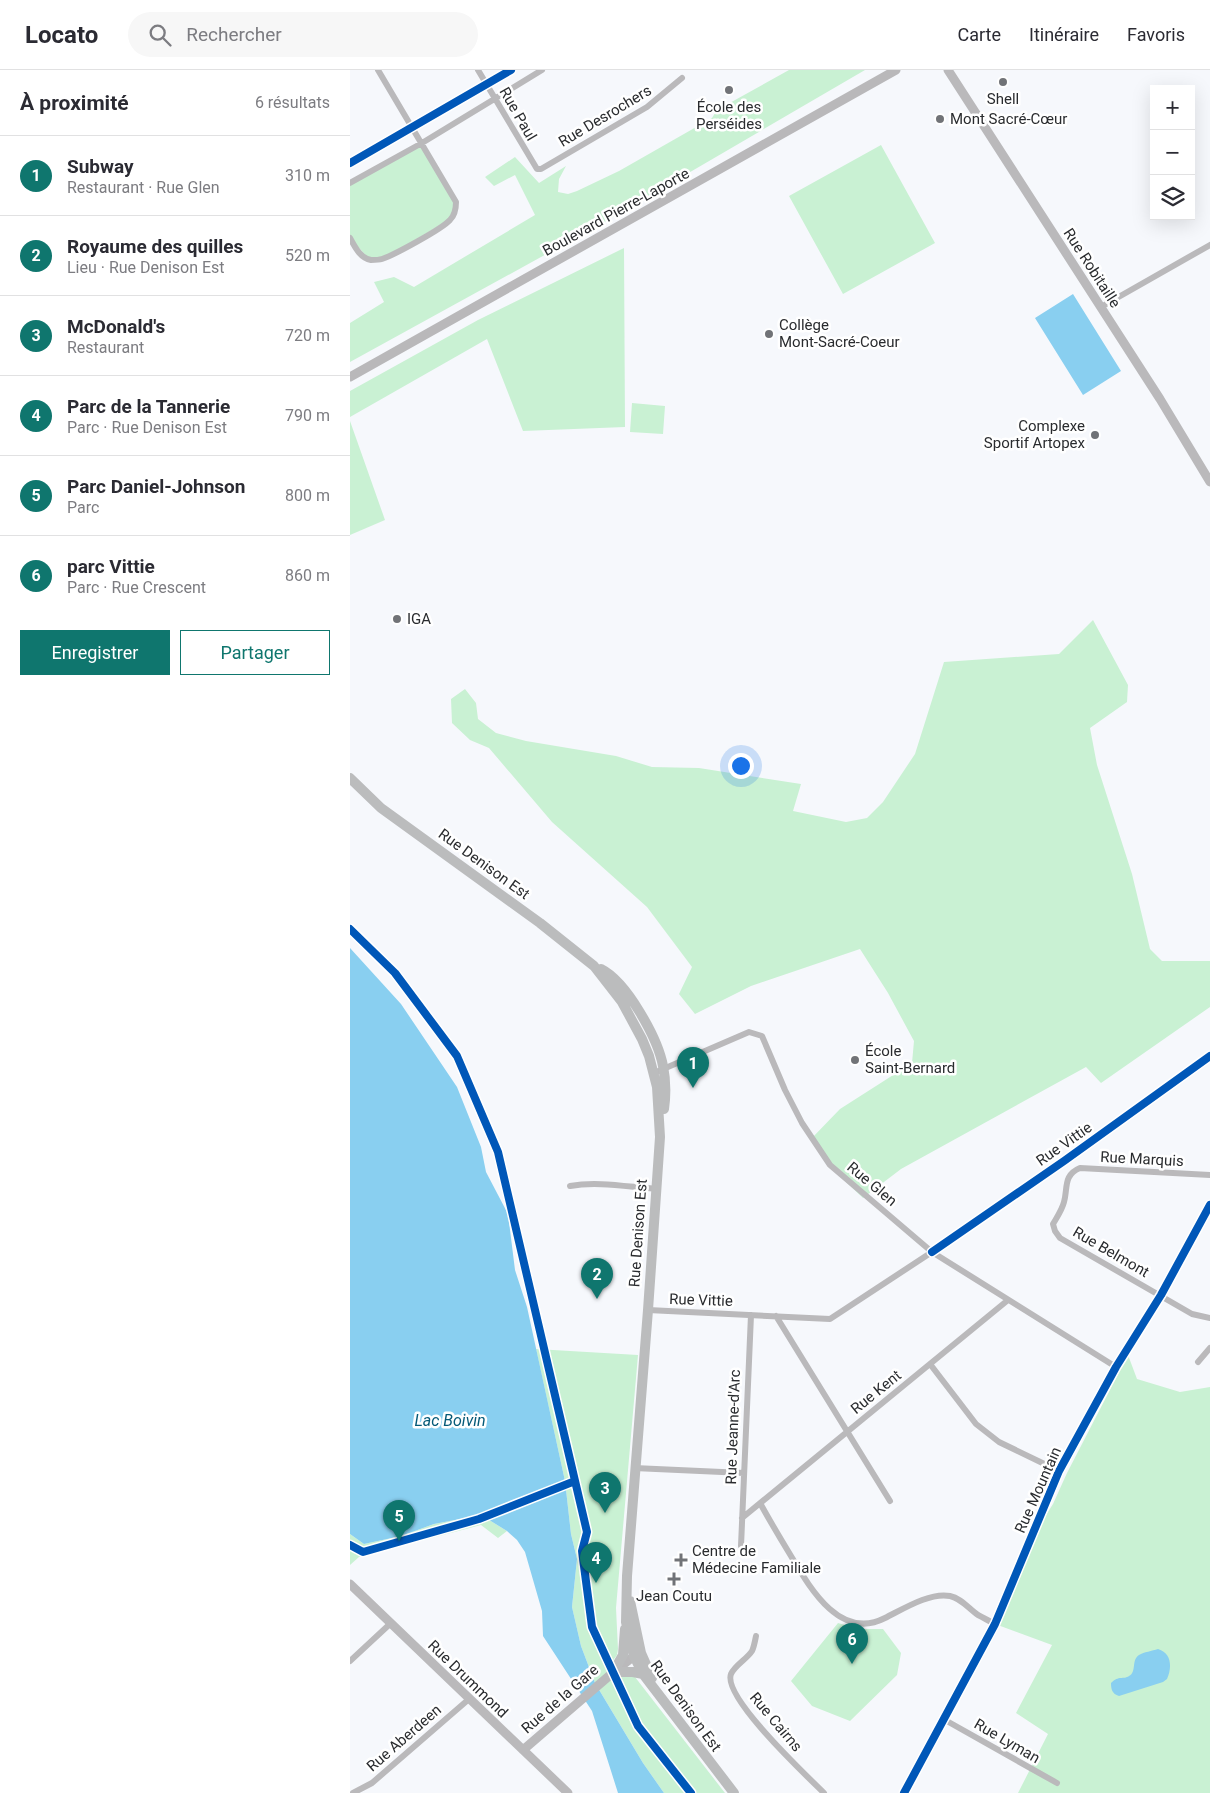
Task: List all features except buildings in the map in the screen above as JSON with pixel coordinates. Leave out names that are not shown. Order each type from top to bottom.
[{"type":"main road","name":"Boulevard Pierre-Laporte","points":[[350,377],[896,70]]},
{"type":"main road","name":"Rue Denison Est","points":[[350,778],[381,808],[540,923],[594,966],[612,976],[641,1013],[654,1038],[659,1071],[666,1096],[660,1137],[648,1310],[634,1468],[626,1622],[643,1674],[734,1793]]},
{"type":"main road","points":[[627,1583],[638,1655],[666,1704]]},
{"type":"main road","points":[[611,1674],[623,1655],[626,1622]]},
{"type":"main road","points":[[611,1674],[633,1672],[643,1674]]},
{"type":"street","points":[[350,238],[357,250],[369,260],[383,259],[435,231],[452,218],[456,209],[456,202],[378,70]]},
{"type":"street","name":"Rue Paul","points":[[478,70],[537,169]]},
{"type":"street","points":[[350,163],[511,70]]},
{"type":"street","points":[[350,183],[422,143],[542,70]]},
{"type":"street","name":"Rue Robitaille","points":[[948,70],[1160,399],[1210,482]]},
{"type":"street","name":"Rue Desrochers","points":[[537,169],[541,169],[647,107],[682,78]]},
{"type":"street","points":[[1101,307],[1210,245]]},
{"type":"street","name":"Rue Glen","points":[[659,1071],[749,1032],[762,1036],[798,1115],[830,1165],[932,1252],[1116,1367]]},
{"type":"street","name":"Rue Vittie","points":[[648,1310],[830,1319],[932,1252],[1064,1161],[1210,1056]]},
{"type":"street","name":"Rue Marquis","points":[[1072,1171],[1080,1168],[1210,1175]]},
{"type":"street","name":"Rue Belmont","points":[[1072,1171],[1068,1179],[1064,1204],[1053,1224],[1060,1238],[1192,1314],[1210,1318]]},
{"type":"street","points":[[570,1186],[597,1184],[656,1189]]},
{"type":"street","name":"Rue Mountain","points":[[904,1793],[995,1624],[1059,1471],[1116,1367],[1161,1295],[1210,1205]]},
{"type":"street","name":"Rue Kent","points":[[760,1503],[1008,1300]]},
{"type":"street","name":"Rue Jeanne-d'Arc","points":[[742,1518],[751,1315]]},
{"type":"street","points":[[776,1316],[890,1500]]},
{"type":"street","points":[[1198,1362],[1210,1348]]},
{"type":"street","points":[[930,1364],[976,1424],[999,1442],[1059,1471]]},
{"type":"street","points":[[634,1468],[744,1473]]},
{"type":"street","points":[[741,1546],[742,1518],[760,1503],[811,1590],[822,1603],[839,1616],[852,1622],[866,1623],[880,1620],[917,1602],[941,1596],[950,1596],[958,1599],[978,1615],[995,1624]]},
{"type":"street","name":"Rue Drummond","points":[[350,1584],[568,1793]]},
{"type":"street","points":[[350,1660],[391,1623]]},
{"type":"street","name":"Rue Cairns","points":[[756,1636],[752,1651],[731,1674],[731,1684],[748,1712],[766,1734],[824,1793]]},
{"type":"street","name":"Rue de la Gare","points":[[523,1750],[611,1674],[638,1655]]},
{"type":"street","name":"Rue Aberdeen","points":[[353,1793],[372,1783],[469,1699]]},
{"type":"street","name":"Rue Lyman","points":[[945,1720],[1058,1783]]},
{"type":"green space","points":[[789,70],[865,70],[601,224],[350,362],[350,323],[384,302],[374,282],[394,277],[414,287],[535,215],[515,175],[494,186],[485,177],[515,157],[539,183],[566,166],[559,179],[558,192],[568,194],[619,171],[712,118],[717,110]]},
{"type":"green space","points":[[422,143],[456,202],[452,218],[383,259],[369,259],[350,238],[350,183]]},
{"type":"green space","points":[[881,145],[935,243],[843,294],[789,196]]},
{"type":"green space","points":[[624,248],[625,427],[523,431],[487,339],[350,417],[350,391],[478,320]]},
{"type":"green space","points":[[632,403],[665,406],[663,434],[630,432]]},
{"type":"green space","points":[[350,421],[385,520],[350,535]]},
{"type":"green space","points":[[1093,620],[1128,685],[1127,702],[1090,728],[1097,765],[1132,874],[1150,949],[1162,961],[1210,961],[1210,1007],[1101,1083],[1086,1067],[901,1169],[863,1198],[846,1182],[811,1139],[840,1109],[912,1063],[914,1041],[888,993],[860,949],[751,986],[695,1014],[679,994],[692,967],[647,907],[552,822],[489,748],[470,740],[452,723],[451,699],[465,689],[476,703],[478,719],[496,733],[526,741],[616,756],[652,767],[699,768],[801,784],[793,811],[846,822],[867,818],[883,802],[915,754],[944,662],[1059,654]]},
{"type":"green space","points":[[536,1349],[638,1355],[616,1608],[618,1649],[617,1655],[607,1669],[612,1675],[635,1677],[725,1793],[664,1793],[643,1763],[595,1683],[581,1646],[572,1607],[577,1559],[571,1534],[565,1481]]},
{"type":"green space","points":[[1128,1355],[1137,1379],[1180,1392],[1210,1387],[1210,1793],[1018,1793],[1048,1734],[1016,1713],[1052,1645],[995,1624],[1028,1544],[1053,1504]]},
{"type":"green space","points":[[481,1515],[507,1531],[498,1538],[481,1525],[359,1557],[350,1565],[350,1534],[364,1544],[401,1536],[434,1524]]},
{"type":"green space","points":[[838,1623],[859,1629],[883,1629],[901,1653],[897,1675],[850,1721],[812,1706],[791,1681]]},
{"type":"water","points":[[1073,294],[1121,371],[1083,395],[1035,318]]},
{"type":"water","name":"Lac Boivin","points":[[350,948],[401,1004],[457,1087],[481,1147],[486,1172],[508,1214],[515,1270],[527,1307],[565,1481],[571,1534],[577,1559],[572,1607],[581,1646],[595,1683],[643,1763],[664,1793],[618,1793],[592,1711],[543,1636],[542,1611],[525,1552],[517,1540],[507,1531],[481,1515],[434,1524],[401,1536],[364,1544],[350,1534]]},
{"type":"water","points":[[1158,1649],[1166,1654],[1170,1661],[1167,1679],[1119,1696],[1113,1693],[1111,1683],[1116,1679],[1127,1677],[1133,1672],[1135,1660],[1139,1655]]},
{"type":"cycle path","points":[[350,163],[511,70]]},
{"type":"cycle path","points":[[350,929],[395,973],[457,1056],[498,1152],[587,1532],[582,1551],[592,1627],[638,1726],[691,1793]]},
{"type":"cycle path","points":[[932,1252],[1064,1161],[1210,1056]]},
{"type":"cycle path","points":[[904,1793],[995,1624],[1059,1471],[1116,1367],[1161,1295],[1210,1205]]},
{"type":"cycle path","points":[[350,1545],[363,1552],[479,1519],[575,1481]]},
{"type":"place","name":"Shell","points":[[1003,82]]},
{"type":"place","name":"École des Perséides","points":[[729,90]]},
{"type":"place","name":"Mont Sacré-Cœur","points":[[940,119]]},
{"type":"place","name":"Collège Mont-Sacré-Coeur","points":[[769,334]]},
{"type":"place","name":"Complexe Sportif Artopex","points":[[1095,435]]},
{"type":"place","name":"IGA","points":[[397,619]]},
{"type":"place","name":"École Saint-Bernard","points":[[855,1060]]},
{"type":"place","name":"Subway","points":[[693,1088]]},
{"type":"place","name":"Royaume des quilles","points":[[597,1299]]},
{"type":"place","name":"McDonald's","points":[[605,1513]]},
{"type":"place","name":"Parc Daniel-Johnson","points":[[399,1541]]},
{"type":"place","name":"Centre de Médecine Familiale","points":[[681,1560]]},
{"type":"place","name":"Jean Coutu","points":[[674,1579]]},
{"type":"place","name":"Parc de la Tannerie","points":[[596,1583]]},
{"type":"place","name":"parc Vittie","points":[[852,1664]]}]
